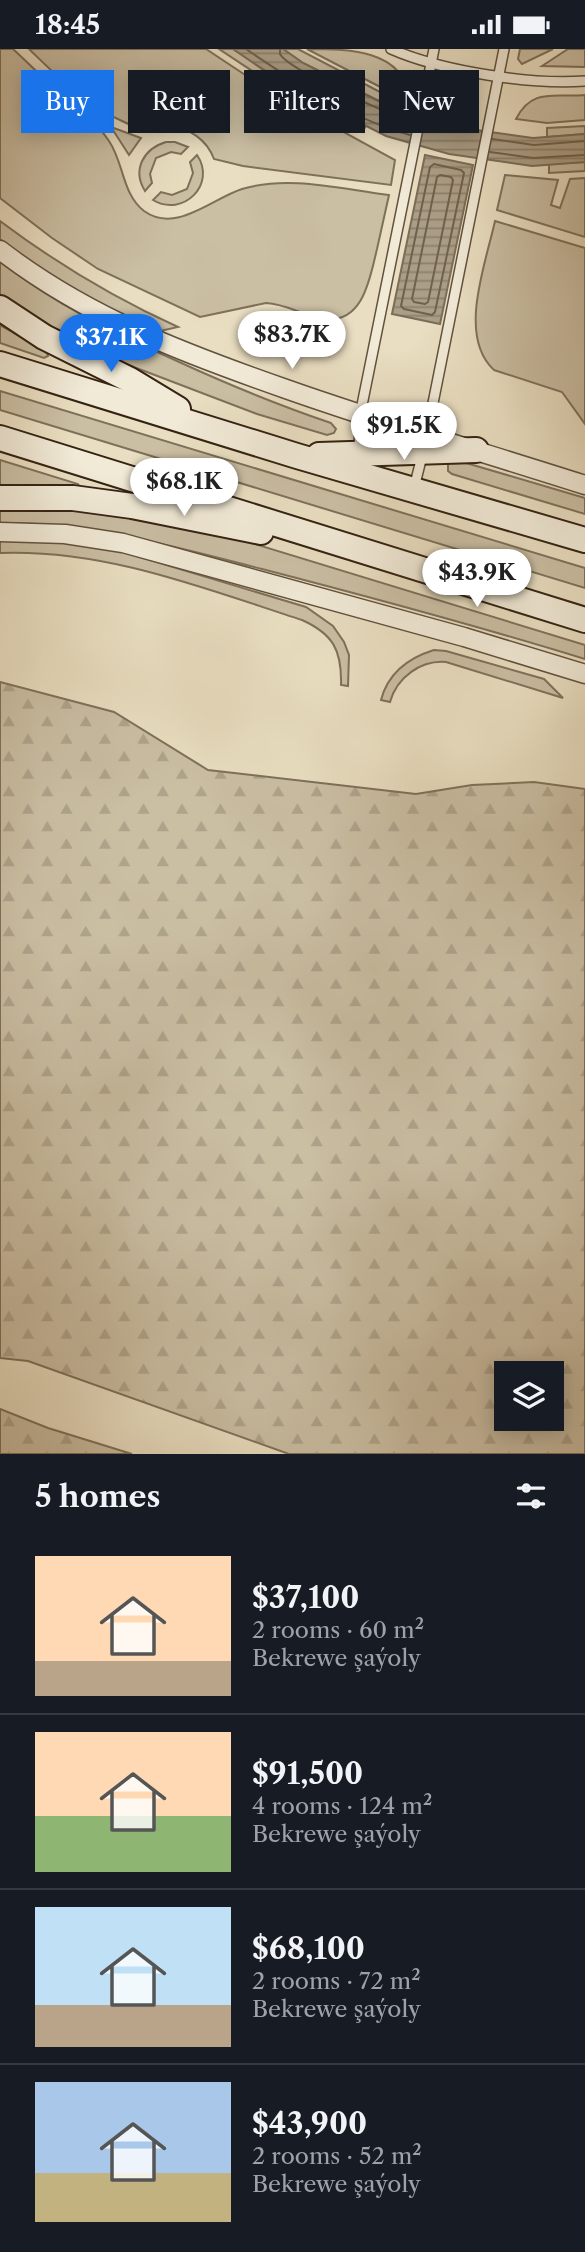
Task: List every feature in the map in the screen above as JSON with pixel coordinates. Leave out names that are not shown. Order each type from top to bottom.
[{"type":"main road","points":[[0,307],[44,337],[130,380],[208,428]]},
{"type":"main road","points":[[0,364],[297,456],[357,463],[414,488],[585,540]]},
{"type":"main road","points":[[0,437],[585,620]]},
{"type":"main road","points":[[357,463],[425,444],[476,450]]},
{"type":"main road","points":[[0,498],[73,498],[132,506],[382,555]]},
{"type":"street","points":[[0,250],[55,289],[180,352],[360,415],[425,444]]},
{"type":"street","points":[[476,450],[585,485]]},
{"type":"street","points":[[0,531],[65,534],[123,543],[464,637],[585,674]]},
{"type":"lane","points":[[391,49],[431,63],[499,76],[532,81],[585,81]]},
{"type":"lane","points":[[357,463],[360,415],[434,49]]},
{"type":"lane","points":[[414,488],[504,49]]},
{"type":"green space","points":[[0,49],[13,49],[35,70],[21,70],[21,133],[103,133],[114,150],[131,196],[144,211],[156,217],[181,217],[242,189],[278,183],[389,195],[368,285],[357,306],[337,319],[324,319],[266,303],[200,317],[98,269],[0,198]]},
{"type":"green space","points":[[29,49],[206,49],[244,74],[244,133],[346,133],[395,160],[391,185],[243,166],[214,159],[207,146],[192,133],[230,133],[230,70],[128,70],[128,124],[114,116],[114,70],[50,69]]},
{"type":"green space","points":[[219,49],[233,49],[264,70],[251,70]]},
{"type":"green space","points":[[283,49],[298,49],[338,70],[317,70]]},
{"type":"green space","points":[[307,49],[371,55],[397,70],[379,70],[379,86],[365,79],[365,70],[348,70]]},
{"type":"green space","points":[[520,49],[553,49],[522,64],[518,59]]},
{"type":"green space","points":[[568,49],[585,49],[585,67],[542,66]]},
{"type":"green space","points":[[365,84],[379,91],[379,101],[365,94]]},
{"type":"green space","points":[[585,95],[585,120],[547,123],[516,119],[529,102],[537,98]]},
{"type":"green space","points":[[585,126],[585,134],[547,137],[547,128]]},
{"type":"green space","points":[[114,128],[141,138],[129,155],[114,132]]},
{"type":"green space","points":[[166,142],[188,147],[181,154],[171,152],[156,158],[150,174],[152,183],[145,191],[140,175],[142,161],[151,150]]},
{"type":"green space","points":[[197,155],[203,177],[194,195],[175,205],[153,200],[161,192],[172,195],[187,189],[193,173],[190,162]]},
{"type":"green space","points":[[585,162],[585,171],[549,173],[549,164]]},
{"type":"green space","points":[[505,175],[558,180],[551,205],[560,208],[570,179],[585,178],[585,237],[497,210]]},
{"type":"green space","points":[[0,221],[86,279],[178,327],[156,332],[88,300],[0,239]]},
{"type":"green space","points":[[495,221],[585,248],[585,424],[562,392],[494,370],[483,356],[477,338],[477,298]]},
{"type":"green space","points":[[0,261],[42,291],[108,328],[234,386],[331,423],[336,429],[334,433],[327,435],[257,414],[105,356],[67,338],[0,298]]},
{"type":"green space","points":[[0,325],[46,351],[48,356],[44,358],[0,343]]},
{"type":"green space","points":[[0,391],[585,568],[585,588],[0,410]]},
{"type":"green space","points":[[0,460],[78,484],[80,487],[0,488]]},
{"type":"green space","points":[[456,460],[585,498],[585,514],[452,474],[448,471],[448,463]]},
{"type":"green space","points":[[72,509],[128,516],[245,541],[585,645],[585,659],[383,601],[132,537],[66,527],[0,523],[0,510]]},
{"type":"green space","points":[[0,539],[65,542],[120,551],[306,607],[333,626],[344,642],[349,655],[348,686],[341,685],[340,662],[334,645],[321,631],[302,620],[191,584],[116,564],[39,553],[0,553]]},
{"type":"green space","points":[[434,650],[544,679],[563,698],[446,662],[437,662],[411,672],[398,685],[390,702],[381,700],[384,690],[400,668],[416,657]]},
{"type":"green space","points":[[0,682],[114,712],[208,770],[416,794],[472,785],[534,782],[585,789],[585,1454],[289,1454],[28,1361],[0,1358]]},
{"type":"green space","points":[[0,1409],[48,1428],[132,1454],[0,1454]]},
{"type":"water","points":[[233,49],[283,49],[317,70],[264,70]]},
{"type":"water","points":[[365,94],[379,101],[379,132],[365,125]]},
{"type":"water","points":[[479,130],[533,138],[585,134],[585,162],[532,166],[449,154],[380,133],[479,133]]},
{"type":"water","points":[[425,155],[473,165],[440,324],[392,314]]}]
